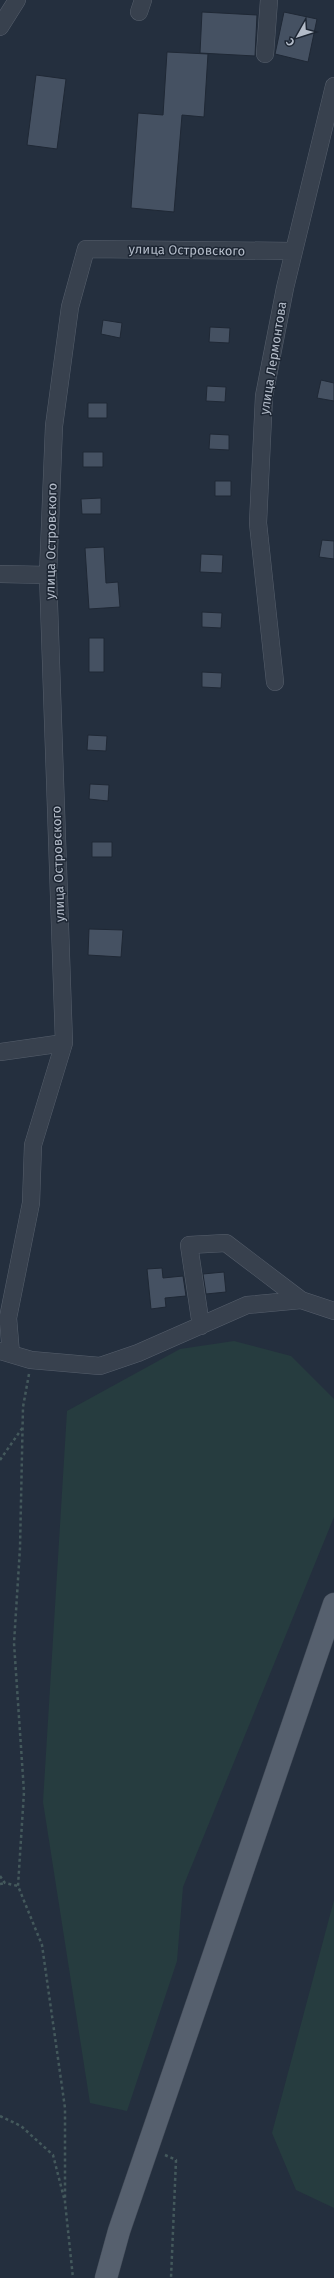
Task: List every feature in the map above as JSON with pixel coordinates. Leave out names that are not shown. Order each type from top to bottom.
[{"type":"main road","points":[[106,2278],[119,2231],[334,1604]]},
{"type":"street","points":[[0,27],[17,0]]},
{"type":"street","points":[[265,54],[269,0]]},
{"type":"street","name":"улица Лермонтова","points":[[275,682],[258,523],[264,396],[294,251],[334,86]]},
{"type":"street","name":"улица Островского","points":[[5,1353],[8,1318],[31,1203],[32,1145],[64,1043],[48,575],[54,426],[70,308],[86,249],[294,251]]},
{"type":"street","points":[[0,574],[48,575]]},
{"type":"street","points":[[0,1052],[64,1043]]},
{"type":"street","points":[[201,1326],[189,1245],[226,1243],[301,1300],[334,1311]]},
{"type":"street","points":[[5,1353],[31,1360],[100,1366],[138,1353],[247,1305],[301,1300]]},
{"type":"path","points":[[31,1360],[23,1407],[20,1548],[14,1643],[24,1792],[18,1886],[42,1945],[65,2108],[65,2202],[73,2278]]},
{"type":"path","points":[[0,1460],[23,1426]]},
{"type":"path","points":[[0,1876],[5,1883]]},
{"type":"path","points":[[0,1884],[5,1883],[18,1886]]},
{"type":"path","points":[[0,2116],[21,2126],[53,2155],[65,2202]]},
{"type":"path","points":[[148,2148],[176,2160],[171,2278]]},
{"type":"green space","points":[[234,1341],[291,1356],[334,1399],[334,1517],[183,1887],[177,1961],[127,2111],[90,2103],[43,1802],[67,1411],[180,1349]]},
{"type":"green space","points":[[334,1900],[334,2208],[296,2190],[272,2133]]},
{"type":"building","points":[[202,12],[257,15],[255,56],[200,53]]},
{"type":"building","points":[[284,12],[317,19],[308,62],[275,54]]},
{"type":"building","points":[[167,52],[208,54],[204,117],[182,115],[174,212],[131,208],[138,113],[163,115]]},
{"type":"building","points":[[36,75],[66,79],[57,149],[27,145]]},
{"type":"building","points":[[103,320],[122,323],[120,338],[101,334]]},
{"type":"building","points":[[210,327],[230,328],[229,343],[209,342]]},
{"type":"building","points":[[321,380],[334,383],[334,401],[317,398]]},
{"type":"building","points":[[207,386],[226,387],[225,402],[206,401]]},
{"type":"building","points":[[88,403],[107,403],[107,418],[88,418]]},
{"type":"building","points":[[210,434],[229,435],[229,450],[209,449]]},
{"type":"building","points":[[83,452],[103,452],[103,467],[83,467]]},
{"type":"building","points":[[215,481],[231,481],[231,496],[215,496]]},
{"type":"building","points":[[101,498],[101,514],[82,514],[81,499]]},
{"type":"building","points":[[322,540],[334,541],[334,559],[319,557]]},
{"type":"building","points":[[104,547],[106,583],[118,582],[120,607],[89,609],[85,548]]},
{"type":"building","points":[[201,554],[223,555],[222,573],[200,572]]},
{"type":"building","points":[[202,612],[222,613],[221,628],[202,627]]},
{"type":"building","points":[[89,638],[104,638],[104,672],[89,672]]},
{"type":"building","points":[[202,672],[222,673],[221,688],[202,687]]},
{"type":"building","points":[[88,735],[107,736],[106,751],[87,750]]},
{"type":"building","points":[[90,784],[109,785],[108,801],[89,799]]},
{"type":"building","points":[[92,842],[112,842],[112,857],[92,857]]},
{"type":"building","points":[[89,929],[123,930],[121,957],[88,955]]},
{"type":"building","points":[[162,1268],[163,1278],[183,1276],[186,1296],[165,1298],[166,1307],[151,1309],[147,1269]]},
{"type":"building","points":[[224,1272],[226,1292],[206,1294],[203,1274]]}]
